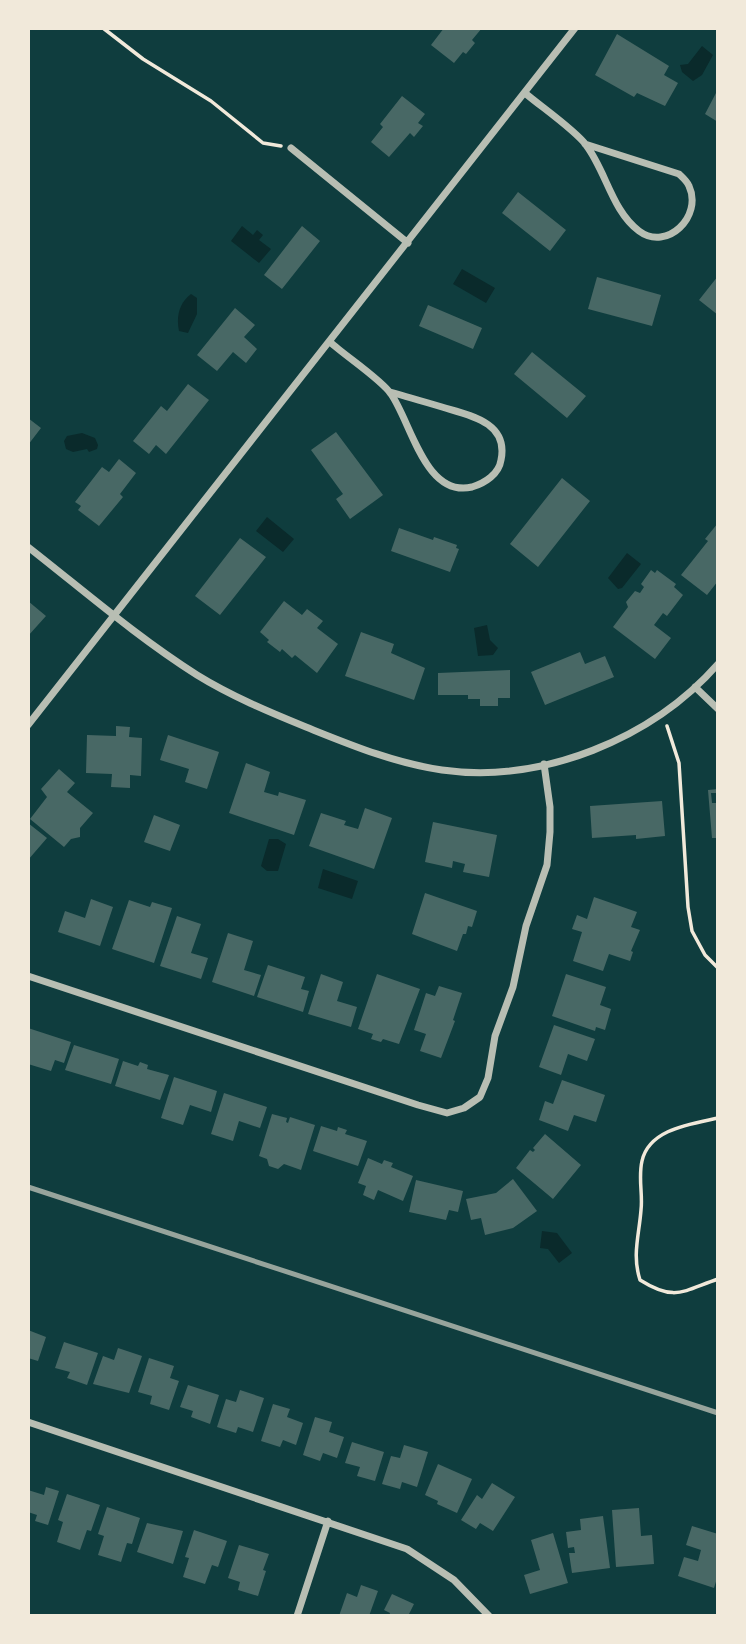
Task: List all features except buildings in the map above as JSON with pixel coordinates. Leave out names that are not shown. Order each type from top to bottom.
[{"type":"street","points":[[28,725],[575,28]]},
{"type":"street","points":[[524,93],[586,144],[679,174],[689,184],[692,196],[690,214],[681,228],[666,237],[652,238],[639,231],[625,217],[586,144]]},
{"type":"street","points":[[291,148],[408,243]]},
{"type":"street","points":[[330,342],[390,392],[422,456],[435,475],[451,487],[465,488],[483,484],[494,475],[501,463],[502,451],[500,437],[493,427],[477,416],[390,392]]},
{"type":"street","points":[[28,547],[162,651],[216,686],[282,718],[362,750],[444,770],[487,771],[544,764],[593,750],[662,714],[718,664]]},
{"type":"street","points":[[695,687],[718,709]]},
{"type":"street","points":[[28,976],[418,1105],[447,1113],[464,1108],[481,1097],[488,1078],[495,1037],[513,987],[526,926],[547,865],[550,807],[544,764]]},
{"type":"street","points":[[28,1422],[388,1541],[426,1560],[454,1580],[489,1616]]},
{"type":"street","points":[[297,1616],[328,1521]]},
{"type":"path","points":[[103,28],[143,59],[211,101],[263,143],[291,148]]},
{"type":"path","points":[[662,714],[679,763],[688,907],[692,931],[705,955],[718,968]]},
{"type":"path","points":[[718,1118],[665,1133],[648,1145],[642,1161],[642,1202],[635,1247],[640,1280],[666,1294],[718,1279]]},
{"type":"water","points":[[702,46],[713,55],[702,75],[693,81],[682,72],[680,65],[688,64]]},
{"type":"water","points":[[242,226],[253,235],[257,230],[263,235],[259,240],[271,249],[259,263],[231,241]]},
{"type":"water","points":[[462,269],[495,288],[486,303],[453,284]]},
{"type":"water","points":[[191,294],[197,298],[197,314],[188,333],[179,331],[178,321],[181,306]]},
{"type":"water","points":[[82,433],[95,438],[97,449],[73,452],[66,449],[64,441],[67,436]]},
{"type":"water","points":[[267,517],[294,539],[283,552],[256,531]]},
{"type":"water","points":[[627,553],[641,564],[622,588],[618,589],[608,578]]},
{"type":"water","points":[[487,625],[490,640],[498,648],[493,655],[478,656],[474,628]]},
{"type":"water","points":[[269,839],[278,839],[286,844],[278,871],[267,871],[261,866]]},
{"type":"water","points":[[323,869],[358,881],[352,899],[318,888]]},
{"type":"water","points":[[542,1231],[557,1233],[572,1253],[559,1263],[548,1249],[540,1248]]},
{"type":"railway","points":[[28,1187],[718,1413]]}]
